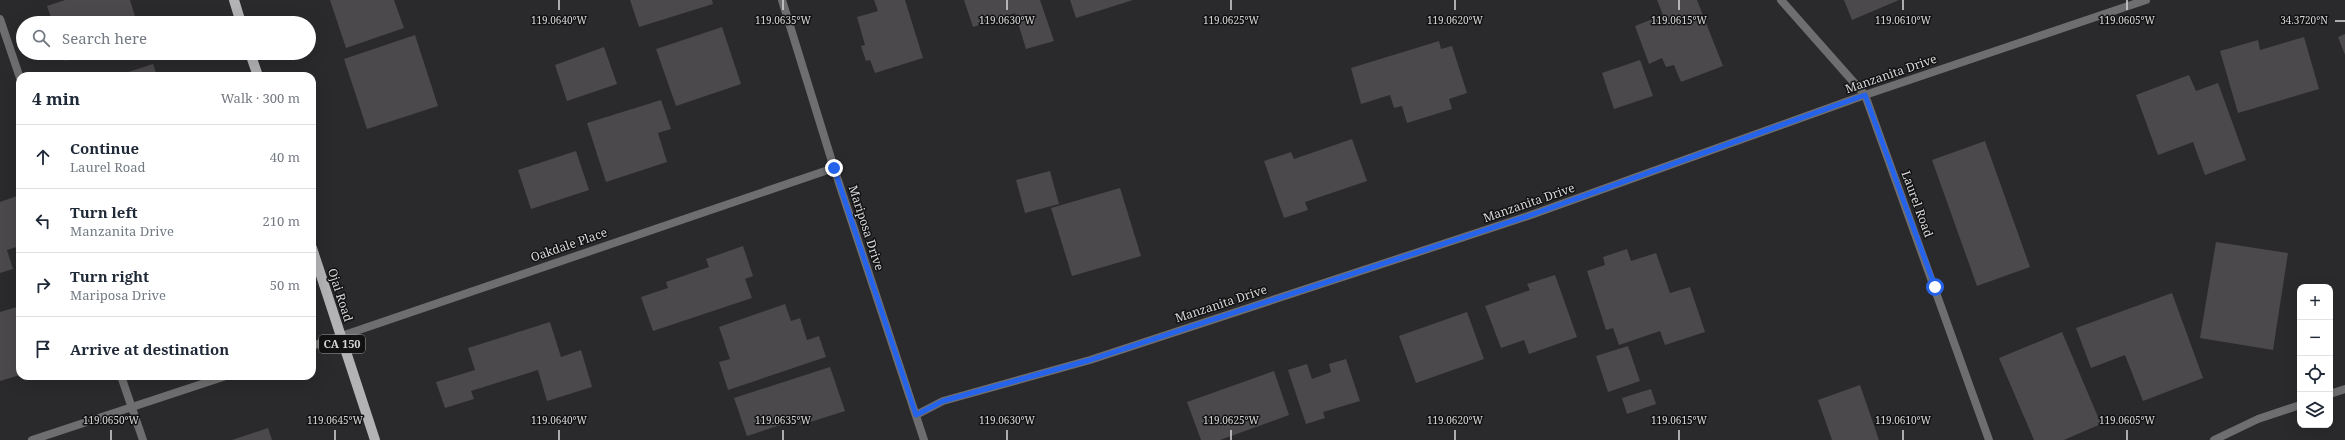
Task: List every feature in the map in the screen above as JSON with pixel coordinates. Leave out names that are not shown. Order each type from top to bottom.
[{"type":"main road","points":[[234,0],[239,16]]},
{"type":"main road","points":[[252,60],[257,72]]},
{"type":"main road","name":"Ojai Road","points":[[316,261],[375,440]]},
{"type":"street","name":"Mariposa Drive","points":[[782,0],[834,168],[924,440]]},
{"type":"street","name":"Laurel Road","points":[[1781,0],[1865,95],[1990,440]]},
{"type":"street","name":"Manzanita Drive","points":[[916,415],[943,401],[1090,360],[1528,216],[1865,95],[2146,0]]},
{"type":"street","points":[[0,19],[18,72]]},
{"type":"street","name":"Oakdale Place","points":[[316,345],[834,168]]},
{"type":"street","points":[[122,380],[143,440]]},
{"type":"street","points":[[32,440],[132,409],[215,380]]},
{"type":"street","points":[[2333,393],[2345,389]]},
{"type":"street","points":[[2214,440],[2258,419],[2297,406]]},
{"type":"building","points":[[65,0],[130,0],[135,16],[51,16],[47,6]]},
{"type":"building","points":[[330,0],[394,0],[404,28],[346,48]]},
{"type":"building","points":[[630,0],[712,0],[713,4],[639,27]]},
{"type":"building","points":[[874,0],[905,0],[923,58],[875,73],[870,60],[866,61],[861,46],[865,45],[857,17],[878,11]]},
{"type":"building","points":[[964,0],[1040,0],[1054,41],[1026,49],[1015,13],[973,27]]},
{"type":"building","points":[[1070,0],[1133,0],[1076,18]]},
{"type":"building","points":[[1657,0],[1697,0],[1723,66],[1681,82],[1674,65],[1666,67],[1662,58],[1649,64],[1635,26],[1663,15]]},
{"type":"building","points":[[1844,0],[1899,0],[1852,20]]},
{"type":"building","points":[[722,27],[741,84],[676,106],[656,49]]},
{"type":"building","points":[[2345,34],[2345,55],[2338,37]]},
{"type":"building","points":[[415,35],[438,106],[367,129],[344,59]]},
{"type":"building","points":[[2304,37],[2319,89],[2238,113],[2220,51],[2258,40],[2260,50]]},
{"type":"building","points":[[1439,41],[1441,49],[1452,46],[1467,93],[1449,99],[1452,109],[1407,123],[1402,106],[1394,108],[1390,95],[1361,104],[1351,68]]},
{"type":"building","points":[[604,47],[617,84],[567,101],[555,65]]},
{"type":"building","points":[[1640,60],[1653,96],[1614,109],[1602,73]]},
{"type":"building","points":[[153,64],[156,72],[128,72]]},
{"type":"building","points":[[2189,75],[2196,91],[2218,83],[2246,160],[2205,175],[2193,142],[2158,155],[2136,95]]},
{"type":"building","points":[[661,100],[671,129],[658,133],[667,162],[606,182],[587,123]]},
{"type":"building","points":[[1352,139],[1367,181],[1305,202],[1308,210],[1284,218],[1264,161],[1291,152],[1294,159]]},
{"type":"building","points":[[1985,141],[2030,267],[1977,286],[1932,160]]},
{"type":"building","points":[[576,151],[589,190],[531,209],[518,170]]},
{"type":"building","points":[[1050,171],[1059,204],[1025,213],[1016,180]]},
{"type":"building","points":[[1120,188],[1141,256],[1072,276],[1051,208]]},
{"type":"building","points":[[16,196],[16,247],[7,250],[13,269],[0,273],[0,202]]},
{"type":"building","points":[[2216,242],[2288,253],[2273,350],[2200,338]]},
{"type":"building","points":[[743,246],[753,276],[745,279],[752,298],[653,331],[641,297],[668,288],[666,282],[709,267],[706,259]]},
{"type":"building","points":[[1627,249],[1631,261],[1656,253],[1670,293],[1690,287],[1705,332],[1665,345],[1660,331],[1619,345],[1613,328],[1606,330],[1587,271],[1605,265],[1603,257]]},
{"type":"building","points":[[1555,275],[1577,337],[1529,354],[1524,340],[1501,348],[1485,306],[1530,290],[1527,284]]},
{"type":"building","points":[[2172,293],[2203,378],[2143,401],[2125,355],[2091,368],[2076,328]]},
{"type":"building","points":[[785,304],[791,321],[800,318],[807,340],[819,336],[826,357],[728,390],[719,362],[730,359],[719,327]]},
{"type":"building","points":[[16,307],[16,376],[0,381],[0,312]]},
{"type":"building","points":[[1467,312],[1484,359],[1416,383],[1399,336]]},
{"type":"building","points":[[550,322],[561,357],[581,350],[592,387],[547,401],[538,370],[471,391],[474,399],[445,408],[436,382],[475,370],[468,348]]},
{"type":"building","points":[[2062,332],[2101,424],[2064,440],[2034,440],[1999,358]]},
{"type":"building","points":[[1628,346],[1640,381],[1608,392],[1596,356]]},
{"type":"building","points":[[1346,359],[1360,401],[1323,412],[1325,418],[1306,424],[1288,370],[1307,364],[1312,379],[1331,372],[1329,364]]},
{"type":"building","points":[[830,367],[845,411],[801,425],[799,419],[747,436],[734,398]]},
{"type":"building","points":[[1274,371],[1289,415],[1220,440],[1201,440],[1187,402]]},
{"type":"building","points":[[1860,385],[1879,440],[1832,440],[1818,400]]},
{"type":"building","points":[[1651,389],[1656,404],[1627,414],[1622,398]]},
{"type":"building","points":[[268,428],[272,440],[232,440]]},
{"type":"route","points":[[834,168],[916,415],[943,401],[1090,360],[1528,216],[1865,95],[1935,287]]}]
